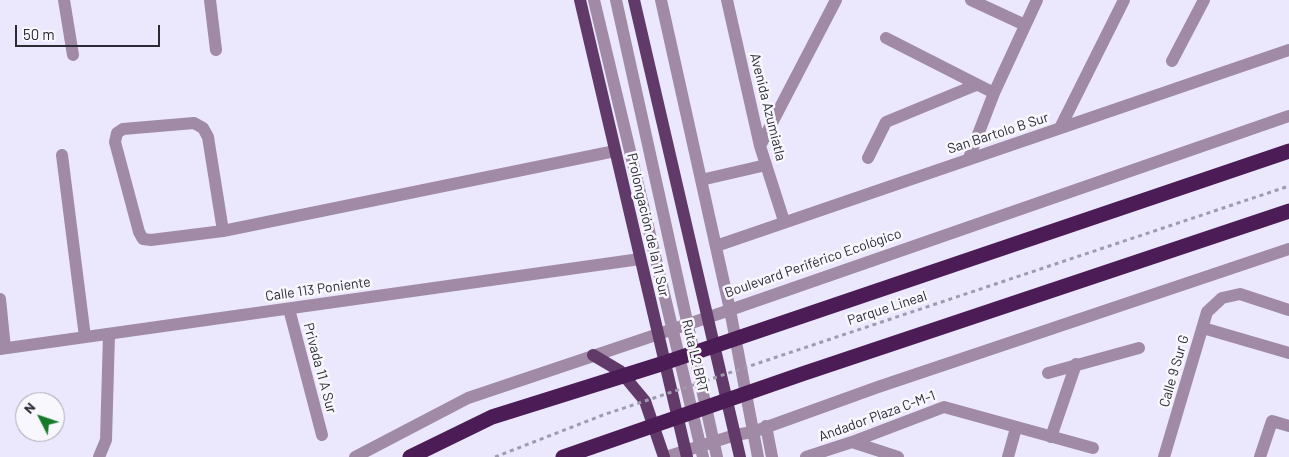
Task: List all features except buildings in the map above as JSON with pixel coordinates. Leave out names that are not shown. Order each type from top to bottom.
[{"type":"highway","points":[[410,457],[492,417],[670,361],[1289,152]]},
{"type":"highway","points":[[563,457],[802,374],[1289,211]]},
{"type":"main road","name":"Prolongación de la 11 Sur","points":[[580,0],[686,454]]},
{"type":"main road","points":[[634,0],[740,457]]},
{"type":"main road","points":[[593,355],[620,372],[645,401],[665,457]]},
{"type":"street","points":[[64,0],[72,56]]},
{"type":"street","points":[[210,0],[216,50]]},
{"type":"street","name":"Ruta L2 BRT","points":[[594,0],[702,451]]},
{"type":"street","name":"Ruta L2 BRT","points":[[616,0],[717,457]]},
{"type":"street","points":[[661,0],[730,310],[758,457]]},
{"type":"street","name":"Avenida Azumiatla","points":[[727,0],[760,146],[784,221]]},
{"type":"street","points":[[760,146],[836,0]]},
{"type":"street","points":[[971,0],[1025,25]]},
{"type":"street","points":[[969,158],[994,93],[1037,0]]},
{"type":"street","points":[[1060,128],[1124,0]]},
{"type":"street","points":[[1172,61],[1204,0]]},
{"type":"street","points":[[886,38],[994,93]]},
{"type":"street","name":"San Bartolo B Sur","points":[[716,246],[784,221],[1289,50]]},
{"type":"street","points":[[868,158],[886,122],[976,84]]},
{"type":"street","name":"Boulevard Periférico Ecológico","points":[[354,457],[468,398],[686,323],[730,310],[1289,116]]},
{"type":"street","points":[[223,231],[208,137],[203,128],[194,123],[123,129],[117,133],[115,142],[143,239],[151,240],[223,231],[615,151]]},
{"type":"street","points":[[62,155],[85,337]]},
{"type":"street","points":[[701,180],[766,165]]},
{"type":"street","points":[[665,457],[702,451],[713,442],[753,432],[1289,249]]},
{"type":"street","name":"Calle 113 Poniente","points":[[3,348],[640,259]]},
{"type":"street","name":"Calle 9 Sur G","points":[[1164,457],[1207,312],[1222,298],[1240,294],[1289,310]]},
{"type":"street","points":[[0,299],[3,348]]},
{"type":"street","name":"Privada 11 A Sur","points":[[289,308],[322,436]]},
{"type":"street","points":[[1202,328],[1289,353]]},
{"type":"street","points":[[99,457],[106,440],[109,334]]},
{"type":"street","points":[[1048,373],[1139,348]]},
{"type":"street","points":[[1051,437],[1076,364]]},
{"type":"street","name":"Andador Plaza C-M-1","points":[[806,457],[823,454],[944,407],[1093,448]]},
{"type":"street","points":[[1260,457],[1272,420],[1289,426]]},
{"type":"street","points":[[766,426],[772,457]]},
{"type":"street","points":[[1008,457],[1016,428]]},
{"type":"street","points":[[852,442],[898,457]]},
{"type":"path","name":"Parque Lineal","points":[[495,457],[613,412],[1289,186]]}]
